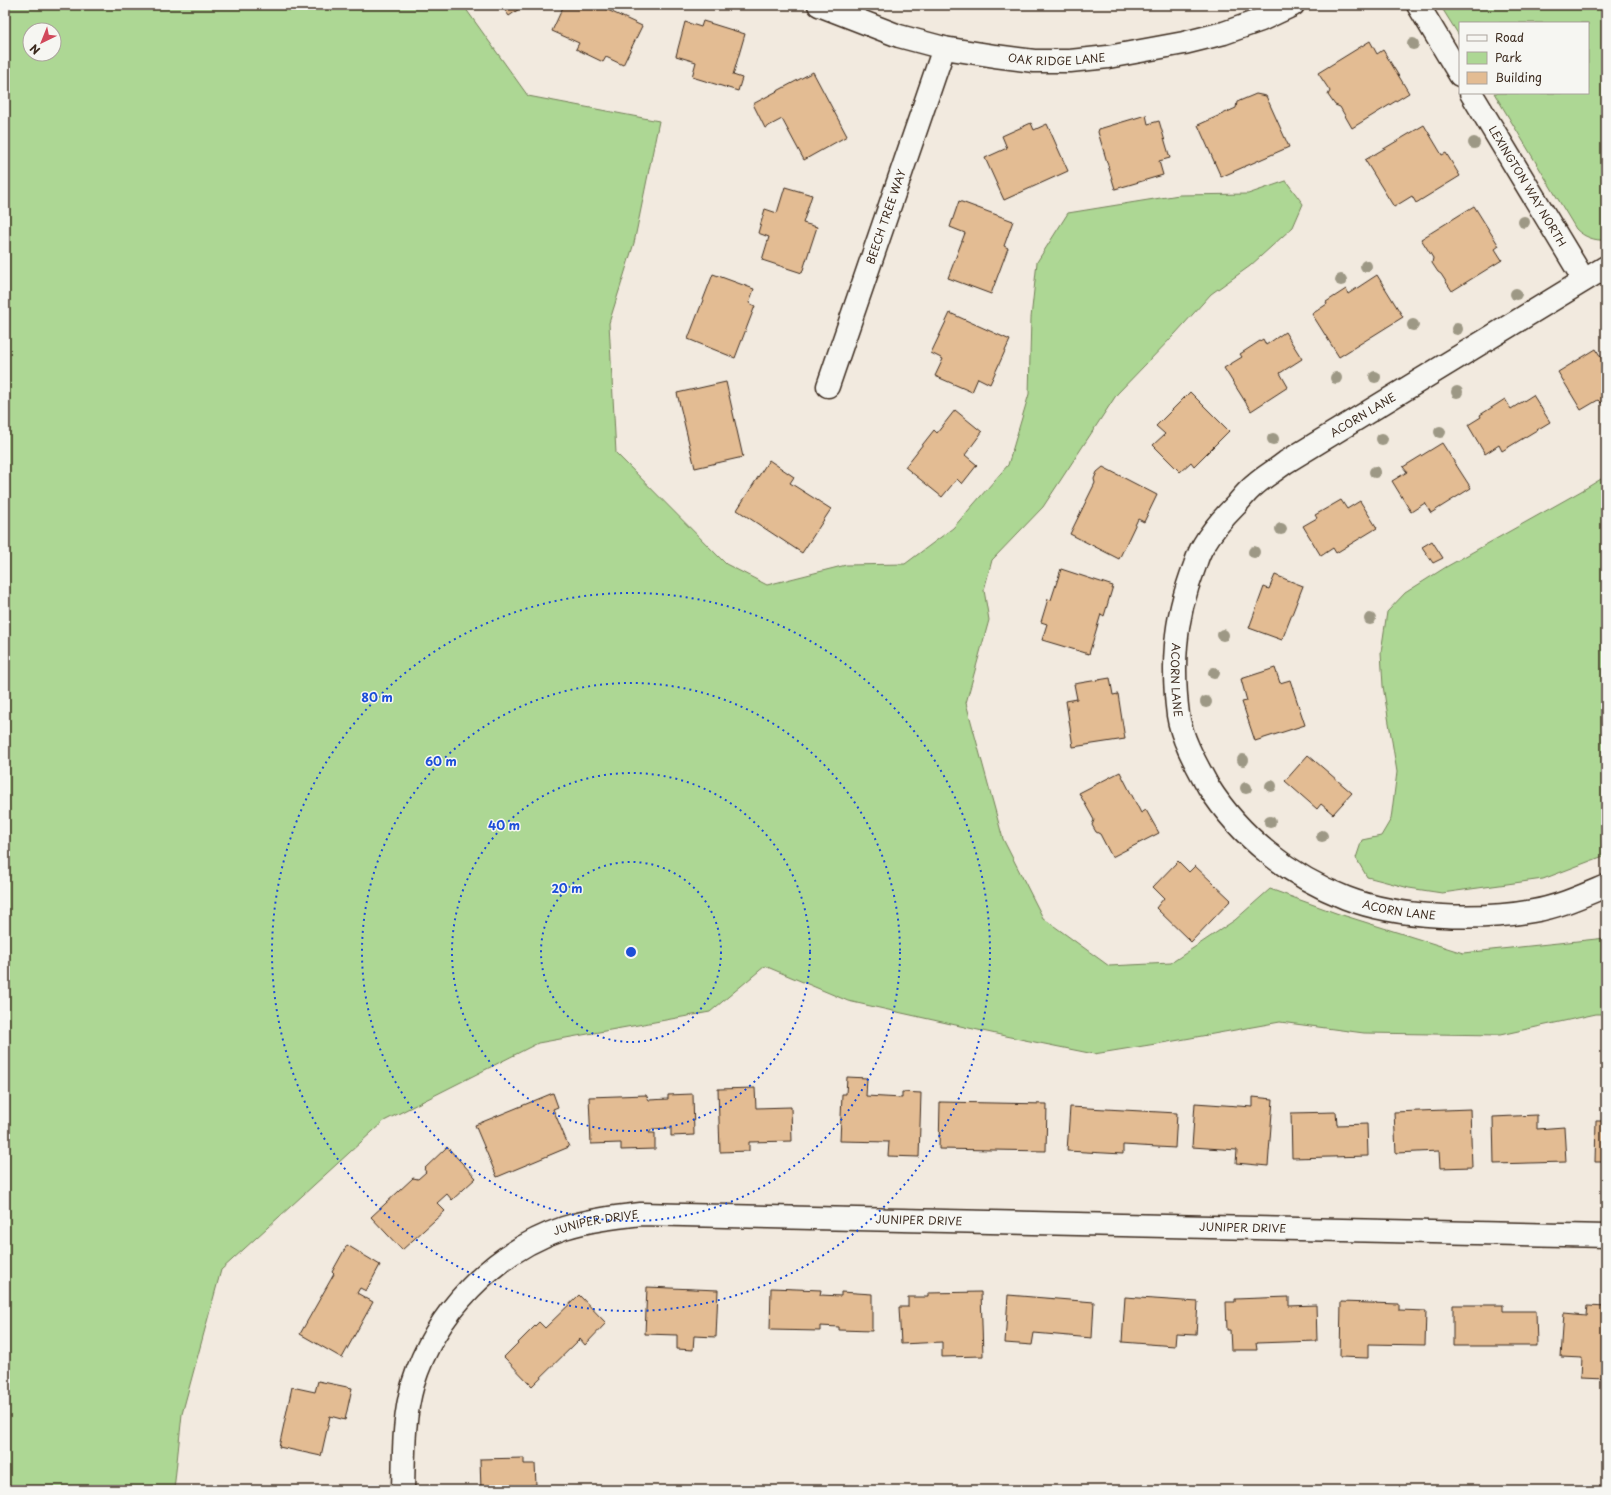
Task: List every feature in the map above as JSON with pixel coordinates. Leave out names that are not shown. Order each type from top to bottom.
[{"type":"street","name":"OAK RIDGE LANE","points":[[819,5],[899,36],[944,48],[1034,61],[1070,61],[1108,57],[1184,43],[1224,33],[1261,20],[1293,5]]},
{"type":"street","points":[[1418,5],[1459,73]]},
{"type":"street","name":"BEECH TREE WAY","points":[[828,386],[944,48]]},
{"type":"street","name":"LEXINGTON WAY NORTH","points":[[1472,94],[1584,280]]},
{"type":"street","name":"ACORN LANE","points":[[1606,267],[1286,462],[1254,485],[1225,516],[1202,547],[1186,589],[1177,630],[1174,672],[1178,716],[1192,759],[1216,798],[1245,833],[1272,857],[1307,880],[1347,898],[1385,908],[1425,914],[1464,917],[1500,916],[1534,911],[1572,900],[1606,886]]},
{"type":"street","name":"JUNIPER DRIVE","points":[[403,1490],[405,1427],[413,1385],[427,1350],[448,1315],[475,1284],[504,1259],[533,1241],[564,1228],[600,1218],[641,1214],[1606,1236]]},
{"type":"green space","points":[[5,5],[463,5],[528,96],[659,121],[634,243],[609,323],[616,453],[726,564],[767,585],[846,565],[905,564],[953,528],[1008,465],[1029,394],[1031,318],[1037,262],[1068,213],[1179,195],[1248,194],[1286,181],[1303,204],[1293,227],[1250,266],[1211,294],[1117,394],[1043,507],[992,560],[984,590],[989,620],[966,703],[1003,839],[1043,918],[1109,966],[1171,963],[1235,920],[1270,889],[1336,913],[1463,953],[1606,938],[1606,1014],[1596,1014],[1500,1035],[1364,1033],[1280,1022],[1094,1054],[848,1001],[765,966],[710,1012],[538,1043],[384,1121],[221,1270],[182,1414],[174,1490],[5,1490]]},
{"type":"green space","points":[[1440,5],[1599,5],[1606,16],[1606,240],[1590,238],[1576,229],[1495,94],[1589,94],[1589,22],[1459,22],[1459,35]]},
{"type":"green space","points":[[1606,476],[1606,855],[1543,879],[1442,893],[1409,888],[1367,877],[1356,858],[1362,840],[1381,836],[1391,819],[1397,772],[1383,686],[1381,652],[1387,612],[1405,593],[1446,567]]},
{"type":"building","points":[[501,5],[525,5],[509,16]]},
{"type":"building","points":[[564,5],[597,5],[642,26],[623,65],[606,57],[603,62],[576,49],[579,43],[552,31]]},
{"type":"building","points":[[703,21],[745,34],[733,75],[742,78],[738,91],[692,77],[696,62],[676,56],[685,22],[701,27]]},
{"type":"building","points":[[1370,41],[1377,54],[1383,50],[1409,93],[1352,128],[1340,107],[1335,105],[1328,95],[1330,91],[1318,73]]},
{"type":"building","points":[[813,72],[847,136],[804,160],[782,119],[765,128],[753,104]]},
{"type":"building","points":[[1256,94],[1266,96],[1289,147],[1221,177],[1198,125],[1236,108],[1237,102]]},
{"type":"building","points":[[1146,115],[1148,124],[1159,121],[1170,158],[1159,161],[1163,175],[1115,189],[1098,132],[1099,129]]},
{"type":"building","points":[[1031,123],[1034,130],[1047,124],[1068,171],[1004,200],[985,158],[1007,148],[1002,136]]},
{"type":"building","points":[[1424,125],[1442,155],[1446,153],[1460,176],[1416,203],[1412,196],[1394,207],[1365,160]]},
{"type":"building","points":[[785,187],[812,195],[803,223],[817,227],[802,273],[762,260],[769,237],[758,233],[765,209],[777,213]]},
{"type":"building","points":[[959,201],[1013,221],[1004,246],[1008,248],[991,294],[948,278],[965,233],[950,227]]},
{"type":"building","points":[[1474,206],[1499,246],[1495,249],[1502,260],[1452,291],[1432,263],[1433,258],[1421,239]]},
{"type":"building","points":[[713,274],[754,289],[749,303],[755,306],[735,358],[688,339]]},
{"type":"building","points":[[1377,275],[1403,317],[1339,357],[1312,314],[1327,304],[1326,302],[1346,289],[1348,294]]},
{"type":"building","points":[[950,313],[1010,340],[990,384],[978,378],[972,392],[935,376],[943,359],[931,353]]},
{"type":"building","points":[[1285,332],[1302,359],[1280,373],[1288,387],[1251,411],[1224,368],[1242,357],[1240,354],[1263,339],[1266,345]]},
{"type":"building","points":[[1596,349],[1603,361],[1606,359],[1606,400],[1601,403],[1598,400],[1581,410],[1558,372]]},
{"type":"building","points":[[726,382],[743,457],[695,468],[677,393]]},
{"type":"building","points":[[1190,392],[1229,431],[1194,466],[1191,462],[1180,472],[1153,445],[1165,434],[1156,426]]},
{"type":"building","points":[[1533,395],[1550,422],[1502,451],[1499,445],[1485,454],[1468,425],[1481,417],[1480,415],[1505,399],[1511,409]]},
{"type":"building","points":[[955,410],[982,432],[965,455],[977,465],[962,484],[957,479],[942,497],[905,467],[934,430],[937,433]]},
{"type":"building","points":[[1442,443],[1471,488],[1431,513],[1425,503],[1411,512],[1392,481],[1407,472],[1403,467]]},
{"type":"building","points":[[769,460],[794,477],[790,483],[831,509],[802,553],[737,510]]},
{"type":"building","points":[[1103,467],[1157,495],[1144,522],[1138,519],[1119,559],[1070,534],[1095,483],[1094,479],[1097,472]]},
{"type":"building","points":[[1341,500],[1347,509],[1360,501],[1377,528],[1336,553],[1333,548],[1321,556],[1303,526],[1317,518],[1315,515]]},
{"type":"building","points":[[1432,541],[1443,558],[1433,563],[1422,547]]},
{"type":"building","points":[[1061,569],[1113,586],[1104,616],[1101,614],[1089,654],[1042,640],[1047,624],[1041,622],[1048,599],[1051,600]]},
{"type":"building","points":[[1275,575],[1303,586],[1282,640],[1249,628],[1264,587],[1269,589]]},
{"type":"building","points":[[1275,668],[1280,683],[1290,680],[1305,725],[1255,741],[1242,702],[1247,701],[1241,679]]},
{"type":"building","points":[[1110,678],[1113,695],[1118,694],[1125,739],[1073,747],[1066,701],[1077,699],[1074,684]]},
{"type":"building","points":[[1308,755],[1352,793],[1333,814],[1321,804],[1317,809],[1285,781]]},
{"type":"building","points":[[1120,772],[1141,813],[1146,810],[1159,833],[1112,857],[1100,834],[1096,832],[1092,825],[1094,820],[1079,793]]},
{"type":"building","points":[[1178,861],[1189,872],[1195,866],[1231,900],[1191,942],[1156,908],[1164,898],[1153,887]]},
{"type":"building","points":[[847,1077],[867,1078],[866,1096],[902,1098],[902,1092],[921,1093],[919,1157],[888,1156],[889,1142],[840,1141],[842,1094],[846,1094]]},
{"type":"building","points":[[755,1088],[756,1108],[791,1107],[792,1141],[749,1142],[749,1151],[720,1152],[718,1089]]},
{"type":"building","points":[[553,1093],[558,1107],[553,1109],[569,1147],[497,1177],[475,1125]]},
{"type":"building","points":[[693,1094],[694,1135],[671,1136],[671,1128],[652,1129],[649,1133],[655,1133],[655,1149],[621,1150],[621,1143],[591,1144],[589,1097],[646,1095],[649,1100],[668,1099],[668,1095]]},
{"type":"building","points":[[1253,1097],[1273,1099],[1268,1166],[1236,1163],[1237,1150],[1192,1147],[1195,1103],[1253,1107]]},
{"type":"building","points":[[940,1102],[1047,1104],[1046,1151],[939,1149]]},
{"type":"building","points":[[1070,1107],[1177,1113],[1175,1148],[1123,1145],[1123,1154],[1067,1151]]},
{"type":"building","points":[[1470,1109],[1472,1167],[1440,1168],[1439,1151],[1396,1153],[1394,1112]]},
{"type":"building","points":[[1336,1112],[1337,1125],[1367,1124],[1368,1156],[1292,1158],[1291,1113]]},
{"type":"building","points":[[1537,1115],[1537,1129],[1564,1127],[1566,1162],[1494,1164],[1493,1117]]},
{"type":"building","points":[[1596,1121],[1606,1121],[1606,1162],[1595,1162]]},
{"type":"building","points":[[447,1147],[476,1178],[452,1200],[447,1194],[437,1203],[445,1211],[402,1250],[371,1217],[413,1178],[418,1179],[426,1172],[424,1169]]},
{"type":"building","points":[[347,1245],[380,1265],[366,1291],[360,1288],[357,1293],[373,1302],[342,1358],[300,1334],[334,1274],[332,1272]]},
{"type":"building","points":[[647,1287],[718,1290],[716,1337],[694,1336],[693,1350],[677,1349],[677,1335],[645,1334]]},
{"type":"building","points":[[771,1288],[821,1290],[820,1295],[841,1296],[841,1292],[872,1294],[872,1331],[839,1330],[839,1327],[820,1326],[820,1331],[770,1330]]},
{"type":"building","points":[[981,1292],[983,1356],[942,1357],[942,1342],[901,1344],[899,1307],[908,1307],[908,1297],[928,1297],[928,1293]]},
{"type":"building","points":[[579,1295],[606,1323],[585,1345],[580,1339],[532,1386],[504,1357],[539,1322],[545,1328]]},
{"type":"building","points":[[1008,1295],[1094,1302],[1092,1338],[1034,1333],[1032,1345],[1005,1343]]},
{"type":"building","points":[[1125,1297],[1198,1302],[1196,1335],[1176,1334],[1175,1346],[1122,1342]]},
{"type":"building","points":[[1289,1297],[1289,1306],[1316,1305],[1317,1341],[1256,1343],[1257,1350],[1231,1350],[1230,1330],[1227,1330],[1226,1302],[1235,1302],[1235,1299]]},
{"type":"building","points":[[1341,1302],[1399,1304],[1399,1310],[1426,1311],[1425,1345],[1368,1344],[1368,1358],[1340,1357]]},
{"type":"building","points":[[1453,1305],[1503,1305],[1503,1311],[1536,1311],[1537,1346],[1453,1346]]},
{"type":"building","points":[[1587,1306],[1606,1307],[1606,1378],[1581,1377],[1582,1358],[1561,1357],[1564,1313],[1586,1315]]},
{"type":"building","points":[[318,1381],[352,1388],[345,1420],[330,1416],[321,1456],[279,1447],[292,1387],[315,1392]]},
{"type":"building","points":[[524,1458],[524,1464],[535,1464],[536,1485],[522,1486],[522,1490],[481,1490],[480,1459]]}]
